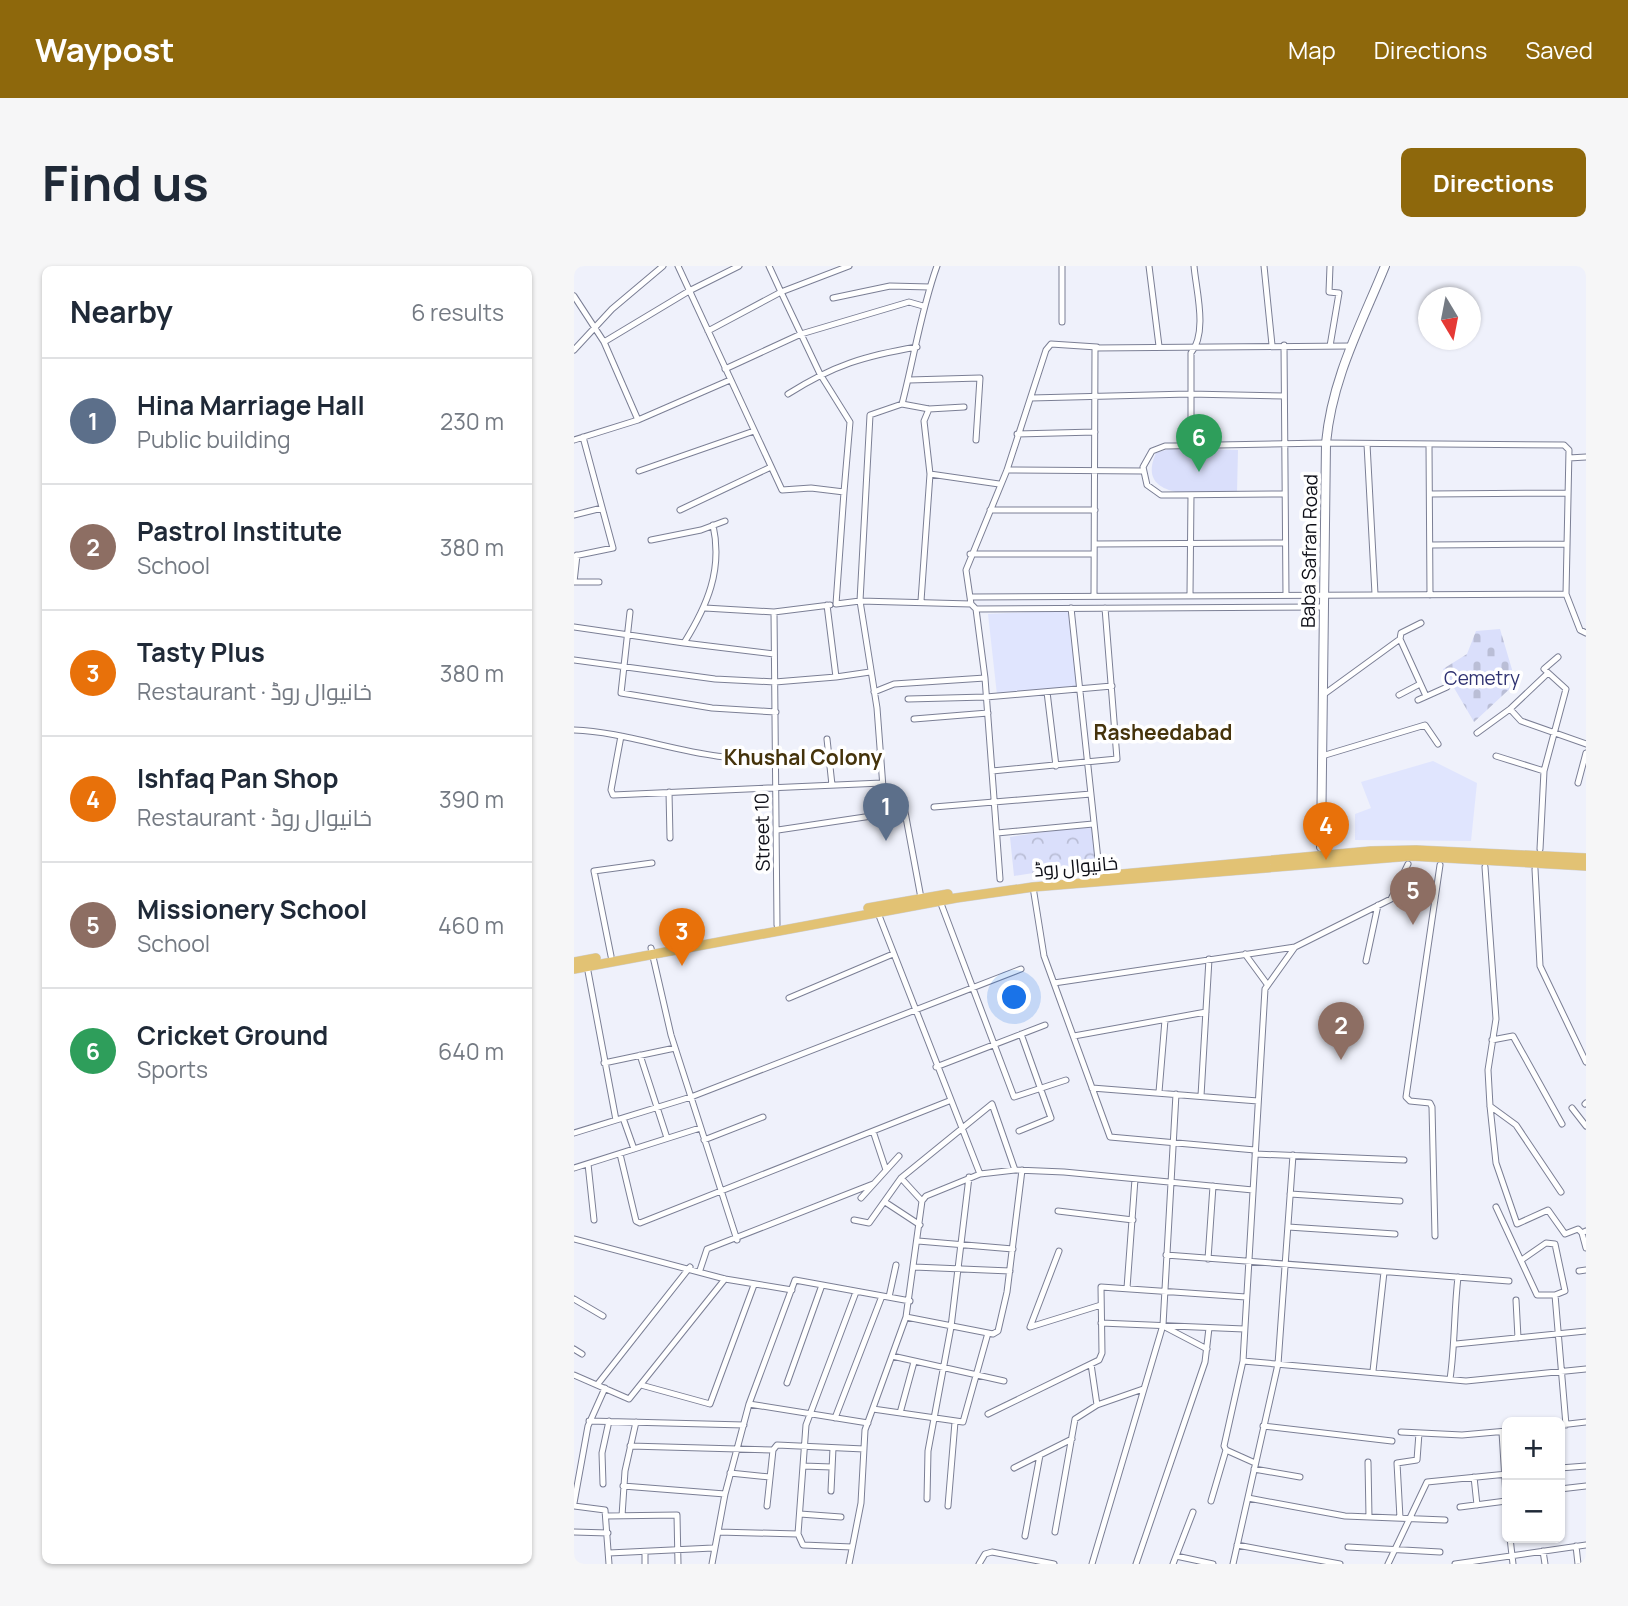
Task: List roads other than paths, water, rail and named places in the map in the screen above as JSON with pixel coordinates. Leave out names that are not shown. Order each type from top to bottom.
[{"type":"main road","name":"Baba Safran Road","points":[[1321,847],[1326,443],[1329,408],[1350,346],[1385,266]]},
{"type":"main road","name":"خانیوال روڈ","points":[[574,969],[777,925],[921,898],[1009,885],[1328,853],[1416,850],[1586,858]]},
{"type":"main road","name":"خانیوال روڈ","points":[[574,962],[1033,887],[1373,858],[1464,858],[1586,866]]},
{"type":"street","points":[[574,350],[594,326],[663,266]]},
{"type":"street","points":[[678,266],[784,492],[811,488],[844,492]]},
{"type":"street","points":[[604,342],[689,291],[739,266]]},
{"type":"street","points":[[769,266],[820,374],[850,422],[836,604]]},
{"type":"street","points":[[708,331],[781,292],[849,266]]},
{"type":"street","points":[[902,404],[923,324],[922,306],[937,266]]},
{"type":"street","points":[[1062,266],[1062,322]]},
{"type":"street","points":[[1149,266],[1158,346]]},
{"type":"street","points":[[1191,445],[1191,353],[1197,346],[1199,315],[1194,266]]},
{"type":"street","points":[[1264,266],[1272,345]]},
{"type":"street","points":[[1330,266],[1329,292],[1339,293],[1330,346]]},
{"type":"street","points":[[833,298],[890,286],[930,286]]},
{"type":"street","points":[[574,296],[604,342],[638,420]]},
{"type":"street","points":[[725,369],[801,334],[909,302],[922,306]]},
{"type":"street","points":[[1000,879],[985,678],[976,609],[971,600],[966,570],[970,554],[1007,470],[1017,434],[1051,344],[1097,347],[1350,346]]},
{"type":"street","points":[[1284,345],[1286,595]]},
{"type":"street","points":[[788,394],[820,374],[863,357],[917,347]]},
{"type":"street","points":[[1094,595],[1094,349],[1097,347]]},
{"type":"street","points":[[909,380],[981,378],[976,440]]},
{"type":"street","points":[[574,440],[638,420],[730,380]]},
{"type":"street","points":[[1031,398],[1189,394],[1284,396]]},
{"type":"street","points":[[778,830],[884,814],[874,692],[860,601],[870,415],[902,404],[929,409],[964,407]]},
{"type":"street","points":[[921,601],[930,474],[924,421],[929,409]]},
{"type":"street","points":[[639,471],[754,431]]},
{"type":"street","points":[[1017,434],[1095,432]]},
{"type":"street","points":[[583,437],[613,548],[575,555],[574,582],[599,582]]},
{"type":"street","points":[[1367,444],[1375,594]]},
{"type":"street","points":[[1285,494],[1169,495],[1154,492],[1147,485],[1142,471],[1146,458],[1157,448],[1191,445],[1564,445],[1569,450],[1566,594],[1580,630],[1586,633]]},
{"type":"street","points":[[1429,445],[1430,595]]},
{"type":"street","points":[[1569,458],[1586,457]]},
{"type":"street","points":[[680,510],[771,467]]},
{"type":"street","points":[[1007,470],[1142,471]]},
{"type":"street","points":[[930,474],[999,484]]},
{"type":"street","points":[[1430,494],[1569,493]]},
{"type":"street","points":[[1191,495],[1191,594]]},
{"type":"street","points":[[574,515],[602,508]]},
{"type":"street","points":[[990,510],[1095,510]]},
{"type":"street","points":[[651,540],[725,521]]},
{"type":"street","points":[[684,643],[705,608],[716,569],[717,544],[713,525]]},
{"type":"street","points":[[1094,544],[1285,543]]},
{"type":"street","points":[[1430,545],[1567,544]]},
{"type":"street","points":[[970,554],[1094,554]]},
{"type":"street","points":[[705,608],[774,612],[860,601],[1094,595],[1566,594]]},
{"type":"street","points":[[827,605],[836,677]]},
{"type":"street","points":[[976,609],[1324,607]]},
{"type":"street","points":[[1071,608],[1099,869]]},
{"type":"street","points":[[992,771],[1117,758],[1105,608]]},
{"type":"street","points":[[629,611],[621,693],[712,708],[776,712]]},
{"type":"street","name":"Street 10","points":[[774,612],[777,925]]},
{"type":"street","points":[[1421,623],[1401,633],[1400,639],[1426,696]]},
{"type":"street","points":[[574,627],[774,654]]},
{"type":"street","points":[[1323,695],[1400,639]]},
{"type":"street","points":[[1540,849],[1544,771],[1566,689],[1544,669],[1558,657]]},
{"type":"street","points":[[574,660],[715,679],[775,682],[870,672]]},
{"type":"street","points":[[1477,733],[1510,709],[1548,673]]},
{"type":"street","points":[[874,692],[894,684],[985,678]]},
{"type":"street","points":[[1399,695],[1420,684]]},
{"type":"street","points":[[908,699],[986,697],[1112,686]]},
{"type":"street","points":[[1418,700],[1447,687]]},
{"type":"street","points":[[1047,692],[1056,766]]},
{"type":"street","points":[[1510,709],[1521,721],[1586,744]]},
{"type":"street","points":[[914,719],[988,713]]},
{"type":"street","points":[[1322,756],[1424,725],[1438,744]]},
{"type":"street","points":[[574,730],[745,758],[777,755]]},
{"type":"street","points":[[621,736],[611,794],[882,783]]},
{"type":"street","points":[[827,739],[832,785]]},
{"type":"street","points":[[1578,783],[1586,753]]},
{"type":"street","points":[[1496,756],[1544,771]]},
{"type":"street","points":[[669,792],[670,838]]},
{"type":"street","points":[[934,807],[1091,794]]},
{"type":"street","points":[[905,812],[921,898]]},
{"type":"street","points":[[997,833],[1094,824]]},
{"type":"street","points":[[611,956],[594,871],[652,863]]},
{"type":"street","points":[[1054,983],[1295,947],[1378,905],[1395,893],[1408,864]]},
{"type":"street","points":[[1435,1237],[1432,1107],[1430,1103],[1410,1101],[1406,1097],[1440,865]]},
{"type":"street","points":[[1485,867],[1496,1019],[1488,1070],[1496,1163],[1517,1224],[1548,1210],[1565,1234],[1578,1230],[1584,1232],[1586,1248]]},
{"type":"street","points":[[1535,869],[1539,967],[1586,1062]]},
{"type":"street","points":[[1033,887],[1044,956],[1110,1137],[1293,1155],[1404,1160]]},
{"type":"street","points":[[940,901],[1015,1098],[1066,1080]]},
{"type":"street","points":[[1366,961],[1378,905]]},
{"type":"street","points":[[877,912],[936,1068],[980,1174]]},
{"type":"street","points":[[1211,1501],[1226,1450],[1242,1360],[1267,984],[1295,947]]},
{"type":"street","points":[[651,951],[675,1048],[737,1240]]},
{"type":"street","points":[[789,998],[893,954]]},
{"type":"street","points":[[1245,954],[1267,984]]},
{"type":"street","points":[[1202,1096],[1209,960]]},
{"type":"street","points":[[587,966],[604,1063],[620,1119],[635,1149]]},
{"type":"street","points":[[574,1133],[691,1097],[1021,969]]},
{"type":"street","points":[[1074,1036],[1206,1012]]},
{"type":"street","points":[[1159,1092],[1165,1020]]},
{"type":"street","points":[[936,1068],[1045,1025]]},
{"type":"street","points":[[1019,1131],[1051,1119],[1021,1034]]},
{"type":"street","points":[[1492,1040],[1513,1036],[1562,1124]]},
{"type":"street","points":[[604,1063],[675,1048]]},
{"type":"street","points":[[639,1055],[667,1138]]},
{"type":"street","points":[[1092,1087],[1258,1101]]},
{"type":"street","points":[[1092,1564],[1163,1325],[1176,1094]]},
{"type":"street","points":[[620,1154],[638,1223],[949,1101]]},
{"type":"street","points":[[855,1220],[869,1223],[901,1178],[994,1104],[1018,1170],[1013,1249],[999,1328],[996,1333],[988,1333],[906,1317]]},
{"type":"street","points":[[1490,1105],[1516,1125],[1561,1192]]},
{"type":"street","points":[[1572,1108],[1586,1126]]},
{"type":"street","points":[[704,1140],[763,1117]]},
{"type":"street","points":[[574,1168],[700,1128]]},
{"type":"street","points":[[873,1131],[886,1170]]},
{"type":"street","points":[[1233,1564],[1278,1364],[1293,1155]]},
{"type":"street","points":[[861,1198],[899,1156]]},
{"type":"street","points":[[588,1164],[594,1220]]},
{"type":"street","points":[[849,1564],[861,1503],[868,1423],[910,1301],[922,1201],[931,1193],[969,1177],[1018,1170],[1253,1189]]},
{"type":"street","points":[[927,1499],[928,1451],[951,1327],[969,1177]]},
{"type":"street","points":[[901,1178],[922,1201]]},
{"type":"street","points":[[1127,1289],[1135,1179]]},
{"type":"street","points":[[700,1270],[707,1249],[737,1240],[873,1184]]},
{"type":"street","points":[[1208,1259],[1213,1186]]},
{"type":"street","points":[[1290,1194],[1400,1201]]},
{"type":"street","points":[[886,1202],[920,1224]]},
{"type":"street","points":[[1496,1207],[1537,1295],[1555,1295],[1565,1291],[1555,1244],[1546,1243],[1522,1259]]},
{"type":"street","points":[[1058,1211],[1133,1220]]},
{"type":"street","points":[[1288,1227],[1395,1234]]},
{"type":"street","points":[[574,1239],[690,1267],[725,1279],[792,1290]]},
{"type":"street","points":[[918,1241],[1013,1249]]},
{"type":"street","points":[[1059,1251],[1030,1327],[1101,1305]]},
{"type":"street","points":[[1166,1255],[1509,1282]]},
{"type":"street","points":[[889,1297],[896,1265]]},
{"type":"street","points":[[597,1385],[690,1267]]},
{"type":"street","points":[[914,1267],[1010,1271]]},
{"type":"street","points":[[1373,1371],[1384,1272]]},
{"type":"street","points":[[1450,1379],[1456,1343],[1454,1311],[1458,1277]]},
{"type":"street","points":[[574,1375],[629,1399],[725,1279]]},
{"type":"street","points":[[712,1564],[725,1494],[749,1404],[797,1279],[910,1301]]},
{"type":"street","points":[[641,1385],[709,1405],[754,1284]]},
{"type":"street","points":[[787,1382],[822,1285]]},
{"type":"street","points":[[988,1414],[1101,1357],[1101,1287],[1246,1297]]},
{"type":"street","points":[[852,1547],[803,1545],[798,1534],[804,1446],[810,1413],[856,1292]]},
{"type":"street","points":[[1555,1295],[1562,1371],[1563,1417]]},
{"type":"street","points":[[835,1418],[882,1296]]},
{"type":"street","points":[[574,1299],[603,1316]]},
{"type":"street","points":[[1516,1300],[1518,1338]]},
{"type":"street","points":[[1101,1323],[1244,1329]]},
{"type":"street","points":[[1163,1325],[1207,1349]]},
{"type":"street","points":[[1136,1564],[1207,1349],[1209,1328]]},
{"type":"street","points":[[1456,1343],[1586,1331]]},
{"type":"street","points":[[873,1409],[955,1422],[964,1421],[988,1333]]},
{"type":"street","points":[[574,1349],[583,1354]]},
{"type":"street","points":[[892,1356],[1004,1381]]},
{"type":"street","points":[[1242,1360],[1466,1381],[1586,1368]]},
{"type":"street","points":[[900,1413],[914,1362]]},
{"type":"street","points":[[1091,1364],[1097,1405]]},
{"type":"street","points":[[605,1388],[589,1420],[574,1504],[603,1509],[608,1533],[609,1564]]},
{"type":"street","points":[[1055,1532],[1077,1416],[1097,1405],[1143,1389]]},
{"type":"street","points":[[749,1404],[773,1410],[868,1423]]},
{"type":"street","points":[[589,1420],[744,1425]]},
{"type":"street","points":[[603,1484],[602,1453],[609,1421]]},
{"type":"street","points":[[622,1516],[623,1486],[636,1422]]},
{"type":"street","points":[[948,1506],[955,1422]]},
{"type":"street","points":[[1565,1425],[1586,1422]]},
{"type":"street","points":[[1263,1426],[1392,1441]]},
{"type":"street","points":[[1401,1433],[1502,1431]]},
{"type":"street","points":[[1400,1518],[1397,1462],[1417,1460],[1419,1433]]},
{"type":"street","points":[[1014,1468],[1072,1438]]},
{"type":"street","points":[[630,1446],[773,1450],[784,1444],[864,1449]]},
{"type":"street","points":[[831,1491],[833,1448]]},
{"type":"street","points":[[767,1506],[773,1450]]},
{"type":"street","points":[[1226,1450],[1255,1466],[1300,1477]]},
{"type":"street","points":[[1025,1536],[1040,1455]]},
{"type":"street","points":[[1367,1462],[1369,1517]]},
{"type":"street","points":[[803,1466],[832,1467]]},
{"type":"street","points":[[1565,1468],[1586,1466]]},
{"type":"street","points":[[730,1474],[770,1477]]},
{"type":"street","points":[[1388,1564],[1427,1482],[1502,1474]]},
{"type":"street","points":[[1474,1478],[1477,1505]]},
{"type":"street","points":[[623,1486],[725,1494]]},
{"type":"street","points":[[1565,1488],[1586,1486]]},
{"type":"street","points":[[1248,1498],[1322,1513],[1445,1520]]},
{"type":"street","points":[[1460,1507],[1502,1498]]},
{"type":"street","points":[[1172,1564],[1193,1512]]},
{"type":"street","points":[[800,1514],[841,1517]]},
{"type":"street","points":[[606,1516],[677,1515],[678,1564]]},
{"type":"street","points":[[574,1532],[608,1533]]},
{"type":"street","points":[[718,1532],[798,1534]]},
{"type":"street","points":[[1511,1543],[1513,1564]]},
{"type":"street","points":[[1237,1545],[1340,1564]]},
{"type":"street","points":[[1455,1564],[1586,1545]]},
{"type":"street","points":[[1576,1546],[1578,1564]]},
{"type":"street","points":[[1348,1547],[1440,1552]]},
{"type":"street","points":[[609,1552],[713,1548]]},
{"type":"street","points":[[1543,1551],[1545,1564]]},
{"type":"street","points":[[645,1552],[645,1564]]},
{"type":"street","points":[[979,1564],[989,1552],[1054,1564]]},
{"type":"street","points":[[1176,1556],[1213,1564]]},
{"type":"place","name":"Cricket Ground","points":[[1199,472]]},
{"type":"place","name":"Hina Marriage Hall","points":[[886,841]]},
{"type":"place","name":"Ishfaq Pan Shop","points":[[1326,860]]},
{"type":"place","name":"Missionery School","points":[[1413,925]]},
{"type":"place","name":"Tasty Plus","points":[[682,966]]},
{"type":"place","name":"Pastrol Institute","points":[[1341,1060]]},
{"type":"district","name":"Rasheedabad","points":[[1163,732]]},
{"type":"district","name":"Khushal Colony","points":[[803,757]]},
{"type":"park label","name":"Cemetry","points":[[1482,678]]}]
